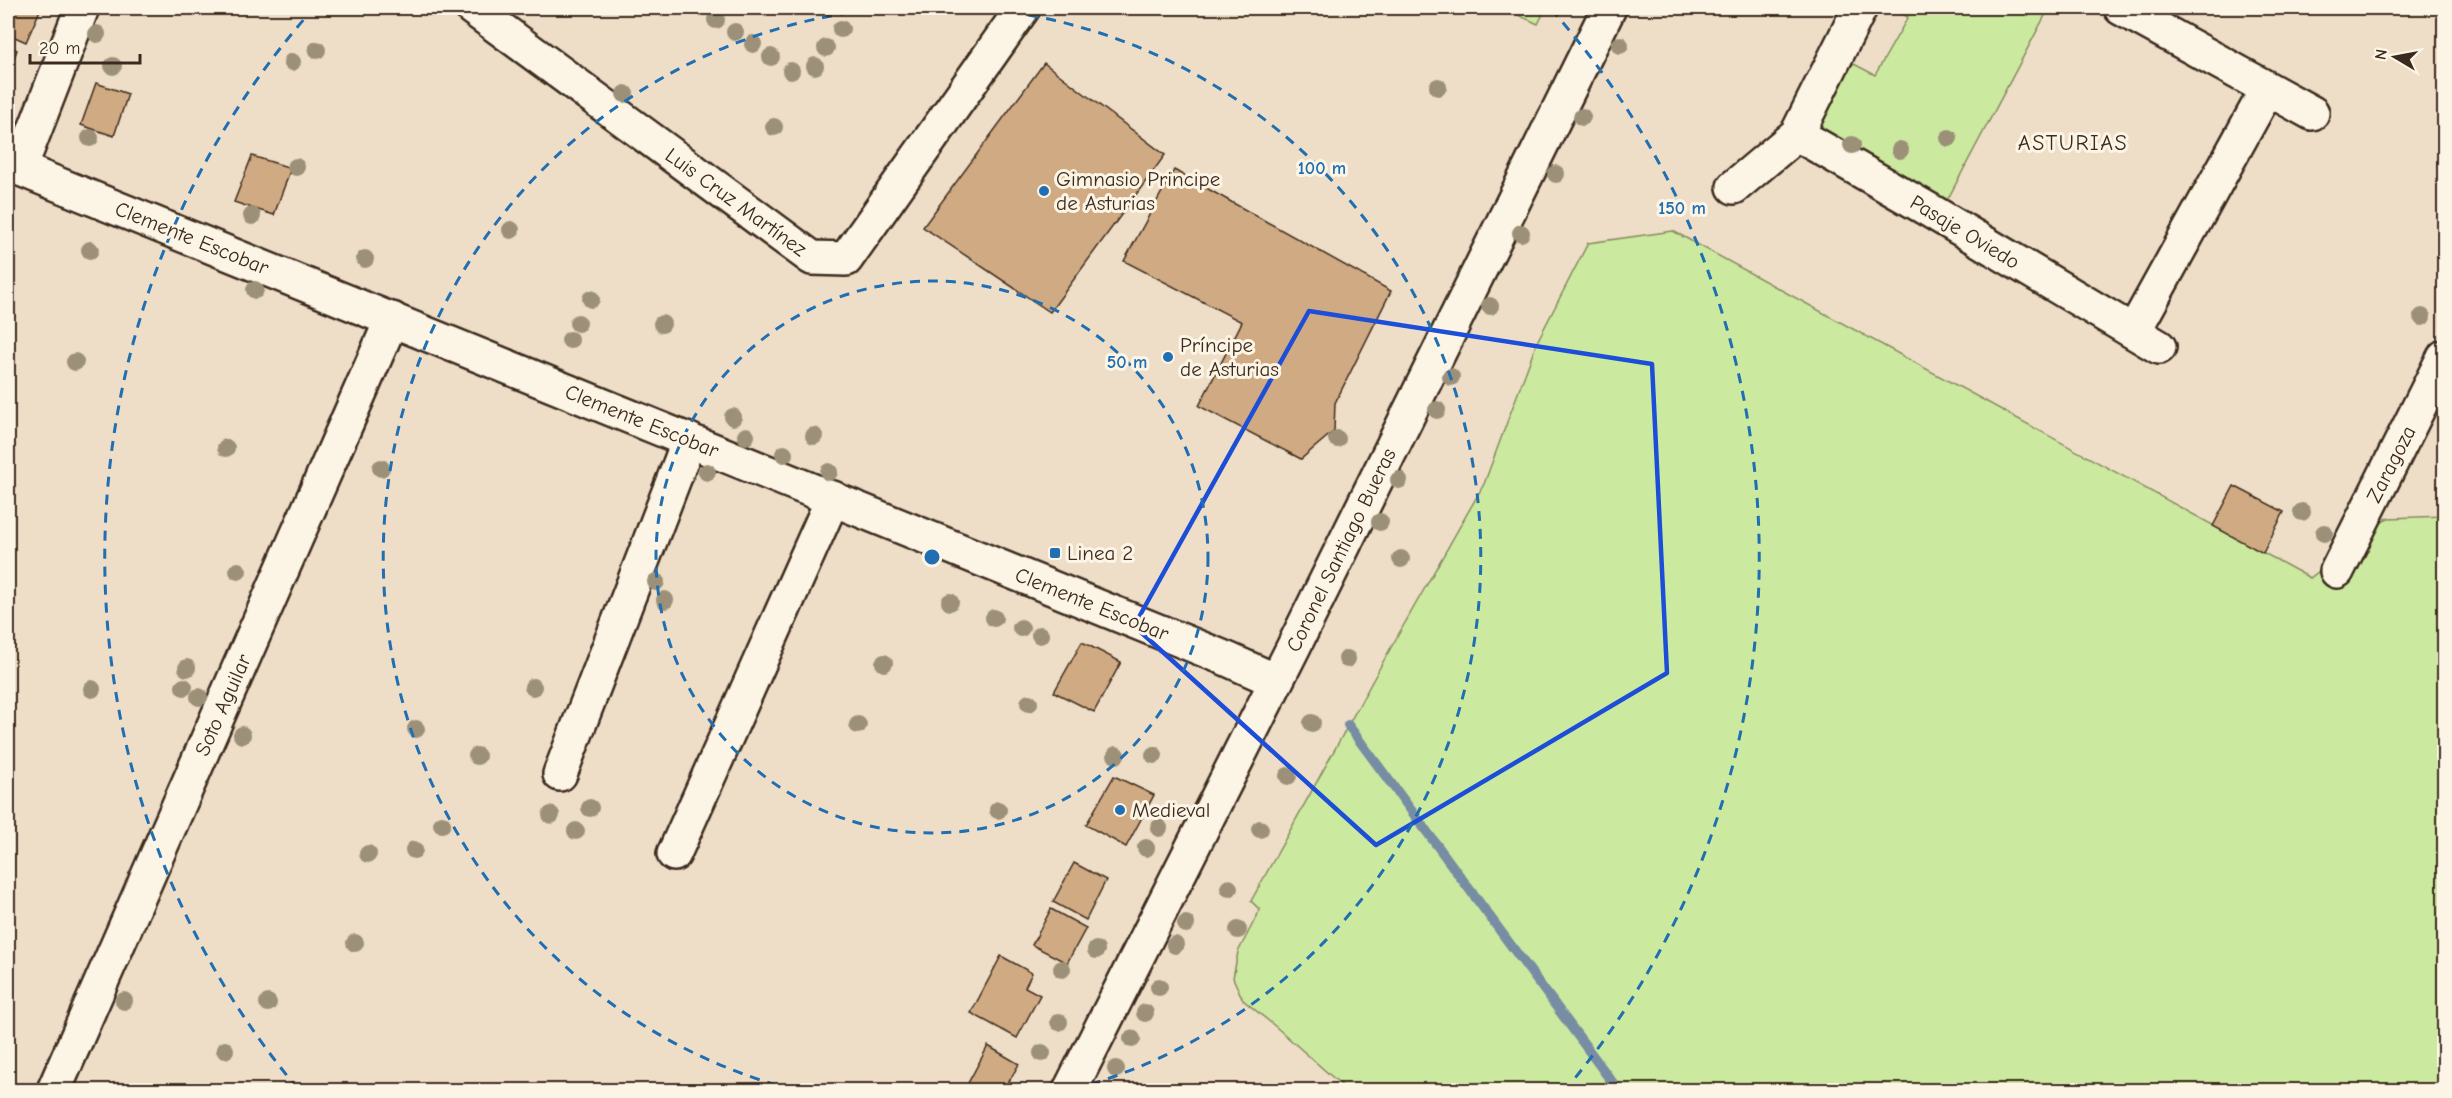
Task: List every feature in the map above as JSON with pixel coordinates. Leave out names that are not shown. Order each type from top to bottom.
[{"type":"street","points":[[14,166],[82,8]]},
{"type":"street","name":"Luis Cruz Martínez","points":[[472,8],[812,258],[846,259],[1023,8]]},
{"type":"street","name":"Coronel Santiago Bueras","points":[[1070,1090],[1276,681],[1609,8]]},
{"type":"street","points":[[1734,187],[1797,134],[1860,8]]},
{"type":"street","points":[[2121,8],[2312,113]]},
{"type":"street","name":"Pasaje Oviedo","points":[[1797,134],[2146,339],[2268,90]]},
{"type":"street","name":"Clemente Escobar","points":[[14,166],[392,318],[1276,681]]},
{"type":"street","name":"Soto Aguilar","points":[[54,1090],[392,318]]},
{"type":"street","name":"Zaragoza","points":[[2337,571],[2445,357]]},
{"type":"street","points":[[560,774],[689,440]]},
{"type":"street","points":[[674,854],[833,498]]},
{"type":"highlighted area","points":[[1309,311],[1652,364],[1667,673],[1376,845],[1134,626]]},
{"type":"green space","points":[[1503,8],[1546,8],[1538,24]]},
{"type":"green space","points":[[1891,8],[2049,8],[1943,208],[1827,151],[1820,120],[1852,63],[1875,75],[1908,17]]},
{"type":"green space","points":[[1673,231],[2310,578],[2388,518],[2444,516],[2444,1090],[1347,1090],[1243,1000],[1233,978],[1238,952],[1260,910],[1251,901],[1484,484],[1537,342],[1588,243]]},
{"type":"building","points":[[8,8],[41,8],[26,42],[8,34]]},
{"type":"building","points":[[8,46],[17,50],[8,75]]},
{"type":"building","name":"Gimnasio Principe de Asturias","points":[[1044,63],[1165,155],[1050,312],[923,227]]},
{"type":"building","points":[[96,83],[128,94],[114,136],[81,125]]},
{"type":"building","points":[[252,156],[291,168],[274,215],[234,202]]},
{"type":"building","points":[[1174,170],[1391,291],[1335,403],[1334,431],[1301,459],[1199,406],[1242,322],[1124,261]]},
{"type":"building","points":[[2234,486],[2284,512],[2263,553],[2213,526]]},
{"type":"building","points":[[1082,642],[1121,662],[1094,712],[1054,692]]},
{"type":"building","name":"Medieval","points":[[1114,776],[1154,795],[1126,847],[1086,825]]},
{"type":"building","points":[[1074,863],[1106,880],[1086,920],[1053,902]]},
{"type":"building","points":[[1051,909],[1086,928],[1067,963],[1032,945]]},
{"type":"building","points":[[1001,956],[1032,973],[1025,987],[1040,995],[1017,1038],[971,1013]]},
{"type":"building","points":[[988,1046],[1019,1064],[1004,1090],[976,1090],[967,1085]]},
{"type":"waterway","points":[[1348,725],[1618,1090]]},
{"type":"place","name":"Gimnasio Principe de Asturias","points":[[1044,191]]},
{"type":"place","name":"Príncipe de Asturias","points":[[1168,357]]},
{"type":"place","name":"Linea 2","points":[[1055,553]]},
{"type":"place","name":"Medieval","points":[[1120,810]]},
{"type":"district","name":"ASTURIAS","points":[[2073,142]]}]
